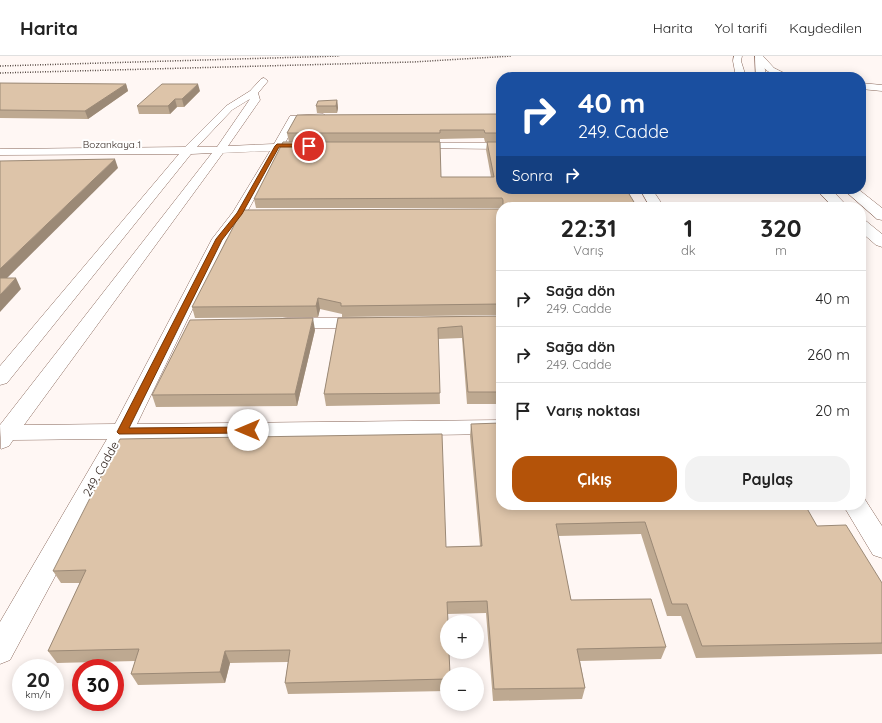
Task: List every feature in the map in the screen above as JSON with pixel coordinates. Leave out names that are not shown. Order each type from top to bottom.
[{"type":"main road","points":[[738,56],[737,61],[740,72]]},
{"type":"main road","points":[[759,56],[758,66],[760,72]]},
{"type":"main road","points":[[759,56],[764,65],[774,72]]},
{"type":"main road","points":[[866,86],[882,88]]},
{"type":"main road","points":[[866,90],[882,91]]},
{"type":"main road","points":[[828,194],[836,202]]},
{"type":"main road","points":[[856,194],[865,202]]},
{"type":"main road","points":[[866,202],[882,216]]},
{"type":"main road","points":[[866,228],[882,242]]},
{"type":"street","points":[[0,379],[192,147],[229,108],[253,93],[264,81]]},
{"type":"street","points":[[2,436],[222,146],[255,100],[253,93]]},
{"type":"street","name":"249. Cadde","points":[[0,650],[122,432],[185,325],[219,239],[247,214],[277,146],[294,118],[334,117]]},
{"type":"street","name":"Bozankaya 1","points":[[0,144],[192,147]]},
{"type":"street","points":[[0,152],[222,146],[265,148],[277,146],[301,146]]},
{"type":"street","points":[[405,146],[496,146]]},
{"type":"street","points":[[272,324],[382,322]]},
{"type":"street","points":[[2,436],[122,432],[496,427]]},
{"type":"street","points":[[858,510],[882,547]]},
{"type":"building","points":[[0,83],[126,84],[85,111],[0,110]]},
{"type":"building","points":[[162,84],[198,84],[182,99],[175,99],[168,106],[137,106]]},
{"type":"building","points":[[337,100],[336,106],[316,106],[318,101]]},
{"type":"building","points":[[496,114],[496,133],[485,133],[484,130],[440,130],[440,133],[287,133],[297,115]]},
{"type":"building","points":[[283,142],[440,142],[441,177],[494,177],[487,142],[496,142],[496,194],[629,194],[634,202],[503,202],[502,198],[254,199]]},
{"type":"building","points":[[115,159],[0,269],[0,161]]},
{"type":"building","points":[[496,209],[496,304],[341,306],[341,303],[318,298],[316,306],[192,307],[242,210]]},
{"type":"building","points":[[0,278],[16,278],[0,295]]},
{"type":"building","points":[[496,316],[496,392],[468,392],[462,326],[438,328],[440,393],[324,394],[338,318]]},
{"type":"building","points":[[313,318],[295,394],[152,395],[190,320]]},
{"type":"building","points":[[496,423],[496,510],[808,510],[817,526],[846,525],[882,583],[882,643],[702,646],[687,604],[672,604],[645,522],[556,524],[571,600],[651,599],[666,647],[577,649],[585,688],[494,689],[487,601],[447,602],[448,615],[440,615],[440,659],[449,659],[450,667],[440,667],[440,679],[285,683],[290,650],[225,651],[220,672],[131,674],[139,649],[48,651],[86,570],[53,571],[120,439],[442,434],[446,547],[482,546],[471,424]]},
{"type":"railway","points":[[0,66],[340,56]]},
{"type":"railway","points":[[0,73],[413,62],[512,56]]},
{"type":"route","points":[[248,430],[122,432],[219,239],[239,214],[277,146],[309,146]]}]
